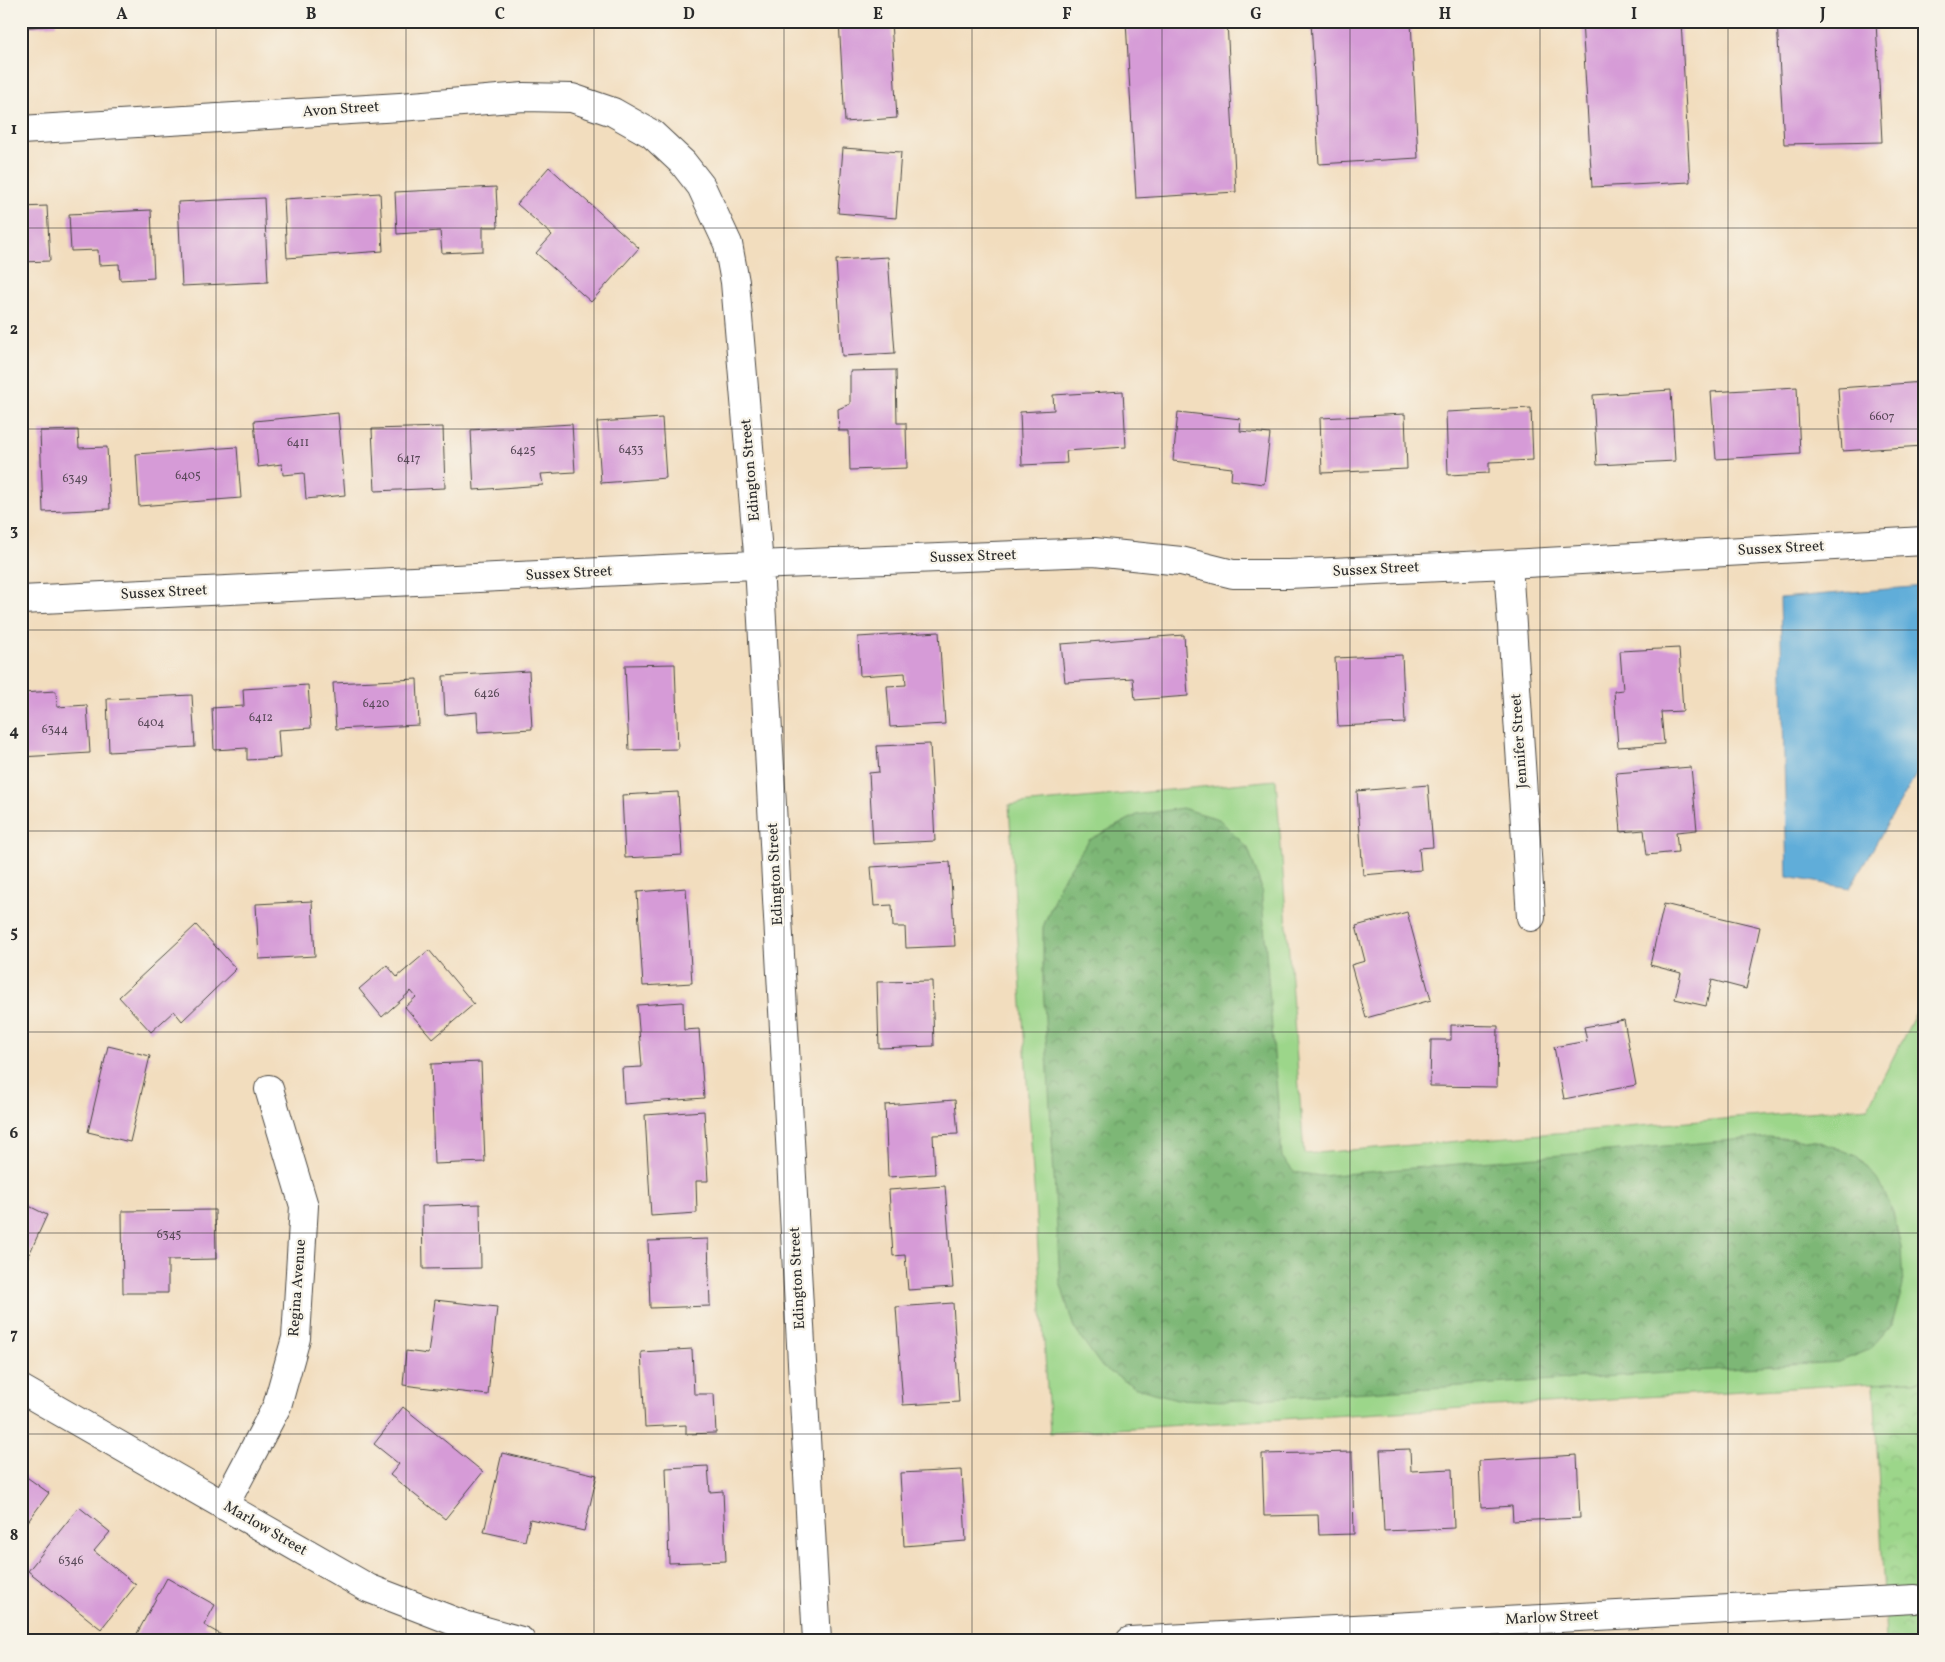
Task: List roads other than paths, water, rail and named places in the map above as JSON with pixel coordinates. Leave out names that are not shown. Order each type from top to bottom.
[{"type":"street","name":"Avon Street","points":[[21,130],[400,106],[524,96],[572,98],[613,112],[652,134]]},
{"type":"street","name":"Edington Street","points":[[652,134],[682,163],[701,186],[728,244],[735,282],[759,565],[818,1641]]},
{"type":"street","name":"Sussex Street","points":[[21,600],[759,565],[1094,552],[1181,561],[1233,574],[1288,574],[1924,541]]},
{"type":"street","name":"Jennifer Street","points":[[1508,564],[1531,917]]},
{"type":"street","name":"Regina Avenue","points":[[224,1506],[277,1406],[296,1338],[304,1206],[269,1088]]},
{"type":"street","name":"Marlow Street","points":[[21,1389],[368,1588],[464,1625],[521,1641]]},
{"type":"street","name":"Marlow Street","points":[[1130,1641],[1915,1599]]},
{"type":"water","points":[[1924,586],[1924,761],[1850,888],[1787,877],[1780,598]]}]
